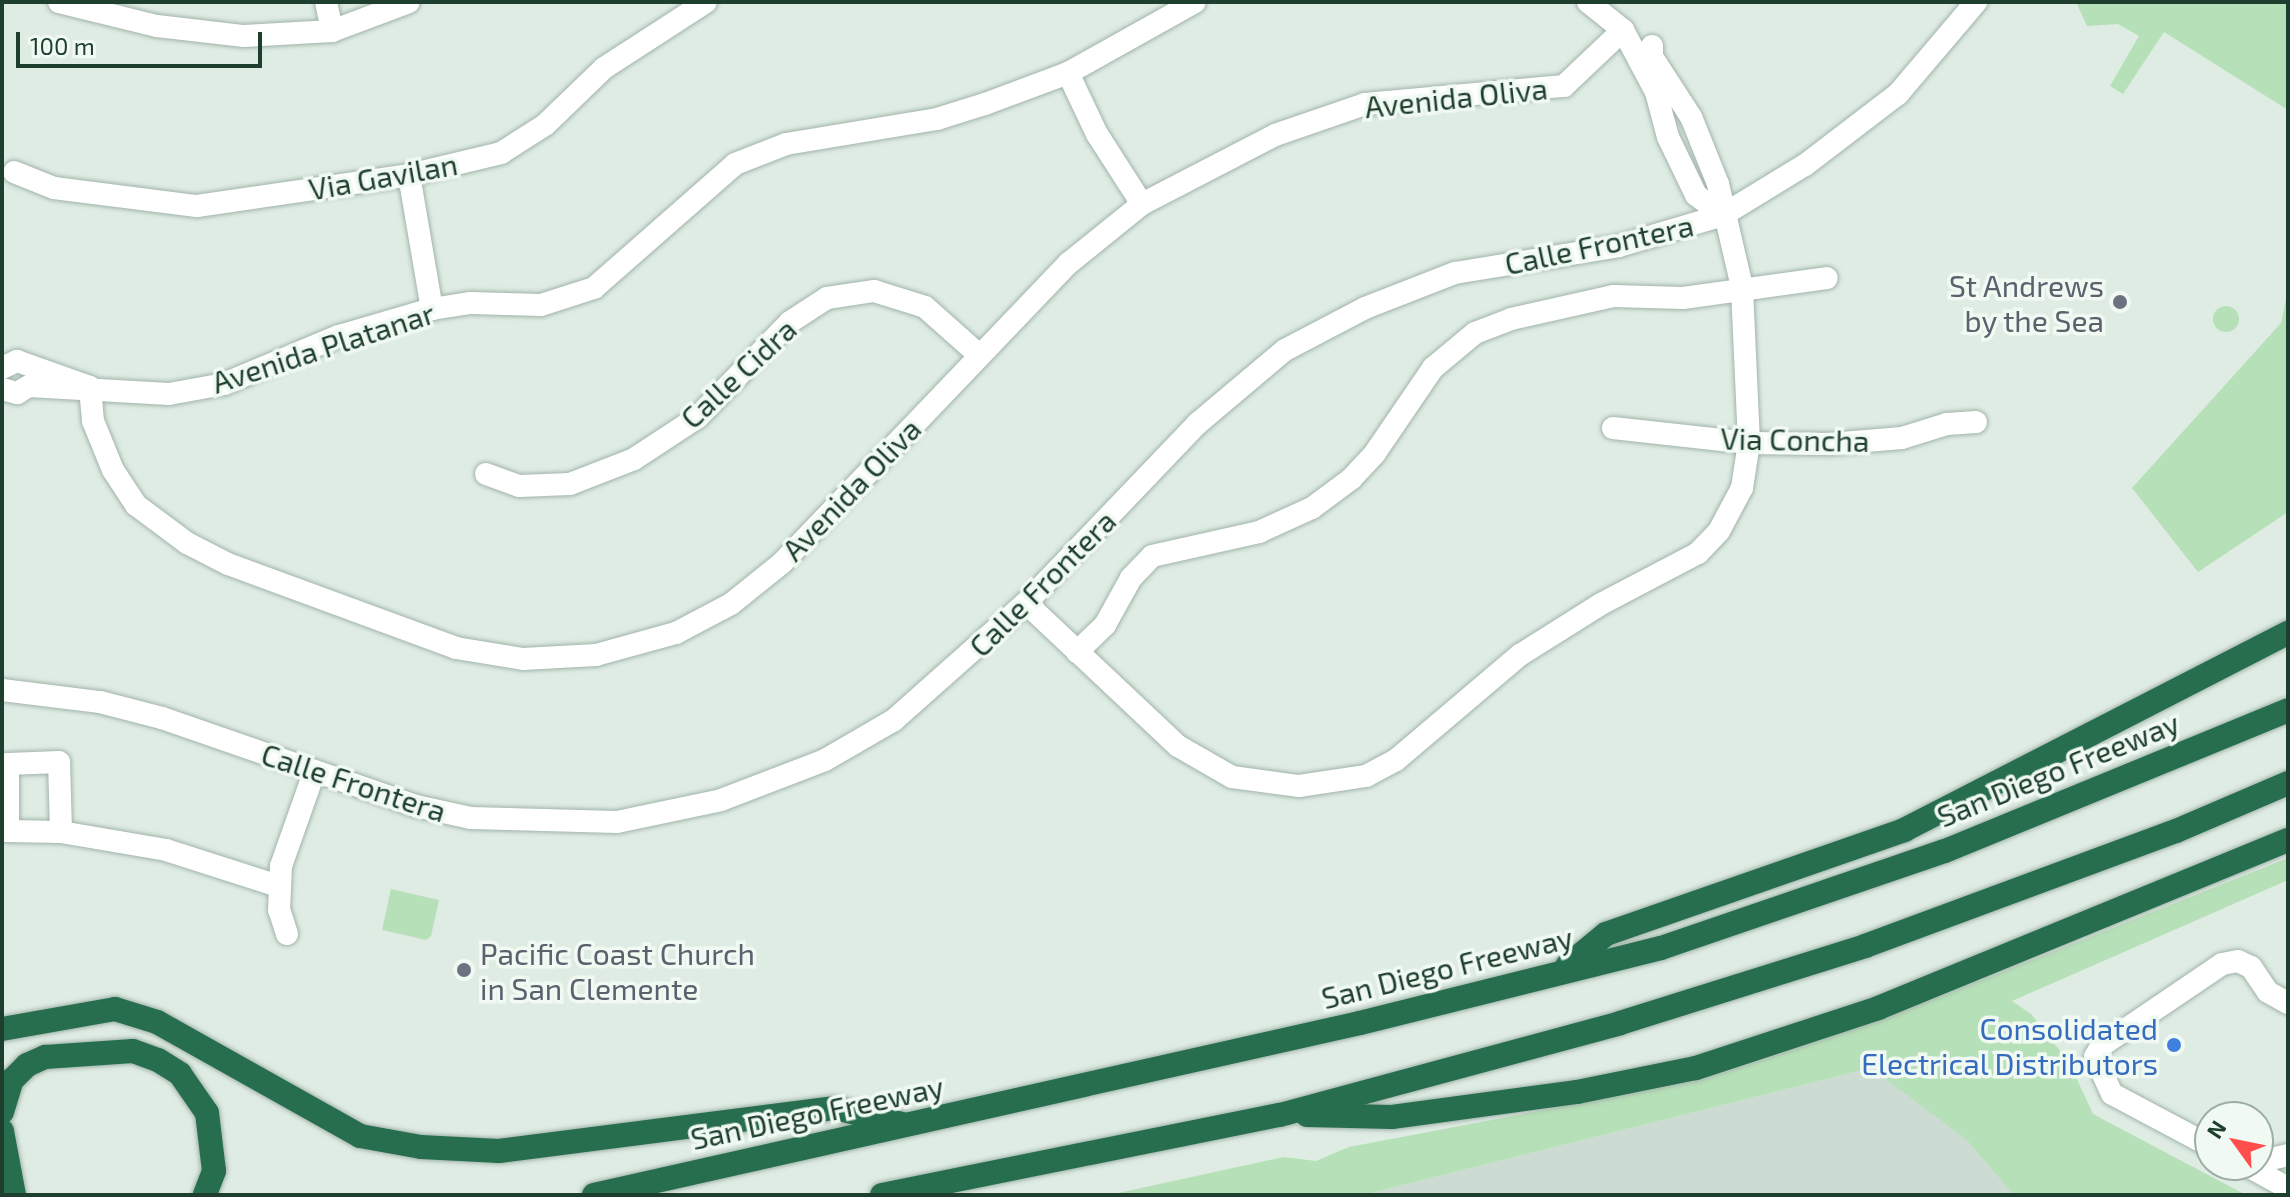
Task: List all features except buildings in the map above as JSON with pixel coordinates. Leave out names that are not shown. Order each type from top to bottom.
[{"type":"highway","points":[[1561,970],[1606,934],[1904,830],[2288,633]]},
{"type":"highway","name":"San Diego Freeway","points":[[594,1195],[1360,1023],[1561,970],[1661,948],[1945,851],[2288,710]]},
{"type":"highway","points":[[882,1195],[1280,1115],[1620,1023],[1865,946],[2176,831],[2288,783]]},
{"type":"highway","points":[[1280,1115],[1392,1117],[1577,1092],[1696,1068],[1878,1008],[2288,840]]},
{"type":"highway","points":[[2,1029],[115,1009],[157,1022],[360,1136],[421,1147],[499,1151],[835,1108],[909,1126]]},
{"type":"highway","points":[[2,1112],[12,1080],[27,1065],[45,1057],[133,1051],[158,1060],[180,1074],[207,1113],[214,1171],[205,1195]]},
{"type":"highway","points":[[2,1131],[14,1195]]},
{"type":"street","points":[[59,2],[157,26],[244,36],[332,31],[409,2]]},
{"type":"street","points":[[326,2],[332,31]]},
{"type":"street","name":"Via Gavilan","points":[[14,172],[54,188],[197,206],[409,175],[501,153],[545,125],[604,68],[706,2]]},
{"type":"street","name":"Avenida Platanar","points":[[2,379],[17,393],[29,378],[61,373],[90,387],[169,394],[224,384],[339,336],[432,309],[471,303],[541,305],[594,288],[735,164],[786,144],[937,119],[1068,73],[1195,2]]},
{"type":"street","points":[[1026,603],[1178,746],[1232,777],[1299,786],[1366,776],[1396,760],[1520,655],[1698,553],[1719,531],[1742,488],[1749,443],[1742,287],[1718,184],[1703,149],[1652,57],[1652,46],[1623,30],[1588,2]]},
{"type":"street","name":"Calle Frontera","points":[[2,690],[87,700],[150,715],[416,806],[471,818],[545,824],[617,822],[721,800],[825,760],[894,720],[1026,603],[1197,424],[1285,350],[1365,308],[1455,273],[1619,246],[1723,215],[1805,165],[1898,94],[1976,2]]},
{"type":"street","points":[[1623,30],[1656,92],[1678,106]]},
{"type":"street","name":"Avenida Oliva","points":[[90,387],[93,421],[113,470],[136,505],[187,543],[228,564],[456,648],[523,659],[596,655],[676,633],[731,604],[782,563],[1069,263],[1142,204],[1275,135],[1365,104],[1564,86],[1623,30]]},
{"type":"street","points":[[1068,73],[1097,134],[1142,204]]},
{"type":"street","points":[[1678,106],[1676,153],[1696,195],[1723,215]]},
{"type":"street","points":[[1676,153],[1703,149]]},
{"type":"street","points":[[409,175],[432,309]]},
{"type":"street","points":[[1077,652],[1105,625],[1131,578],[1152,556],[1259,532],[1312,508],[1351,479],[1375,453],[1433,368],[1475,333],[1511,319],[1613,296],[1683,298],[1742,287],[1827,278]]},
{"type":"street","name":"Calle Cidra","points":[[486,474],[519,486],[570,484],[634,459],[698,417],[790,322],[827,298],[874,291],[925,307],[979,355]]},
{"type":"street","name":"Via Concha","points":[[1613,428],[1749,443],[1858,443],[1976,422]]},
{"type":"street","points":[[61,832],[59,762],[8,764],[8,831],[61,832],[166,850],[278,886]]},
{"type":"street","points":[[287,934],[278,886],[314,773]]},
{"type":"street","points":[[2194,1138],[2112,1094],[2095,1057],[2101,1046],[2222,964],[2238,961],[2251,967],[2268,992],[2288,1003]]},
{"type":"shaded area","points":[[1871,1068],[2041,1195],[1363,1195]]},
{"type":"green space","points":[[2076,2],[2288,2],[2288,110],[2164,32],[2123,94],[2110,86],[2139,36],[2118,24],[2087,26]]},
{"type":"green space","points":[[2288,289],[2288,512],[2198,572],[2132,488],[2281,323]]},
{"type":"green space","points":[[2226,306],[2235,310],[2239,319],[2235,328],[2226,332],[2217,328],[2213,319],[2217,310]]},
{"type":"green space","points":[[2288,858],[2288,880],[2012,1001],[2031,1014],[2069,1062],[2093,1114],[2194,1167],[2194,1181],[2220,1181],[2246,1195],[2014,1195],[1967,1140],[1871,1068],[1363,1195],[1109,1195],[1284,1157],[1316,1161],[1349,1147],[1702,1080],[1877,1022]]},
{"type":"green space","points":[[391,889],[439,900],[431,936],[426,940],[382,930]]},
{"type":"place","name":"St Andrews by the Sea","points":[[2120,302]]},
{"type":"place","name":"Pacific Coast Church in San Clemente","points":[[464,970]]},
{"type":"place","name":"Consolidated Electrical Distributors","points":[[2174,1045]]}]
